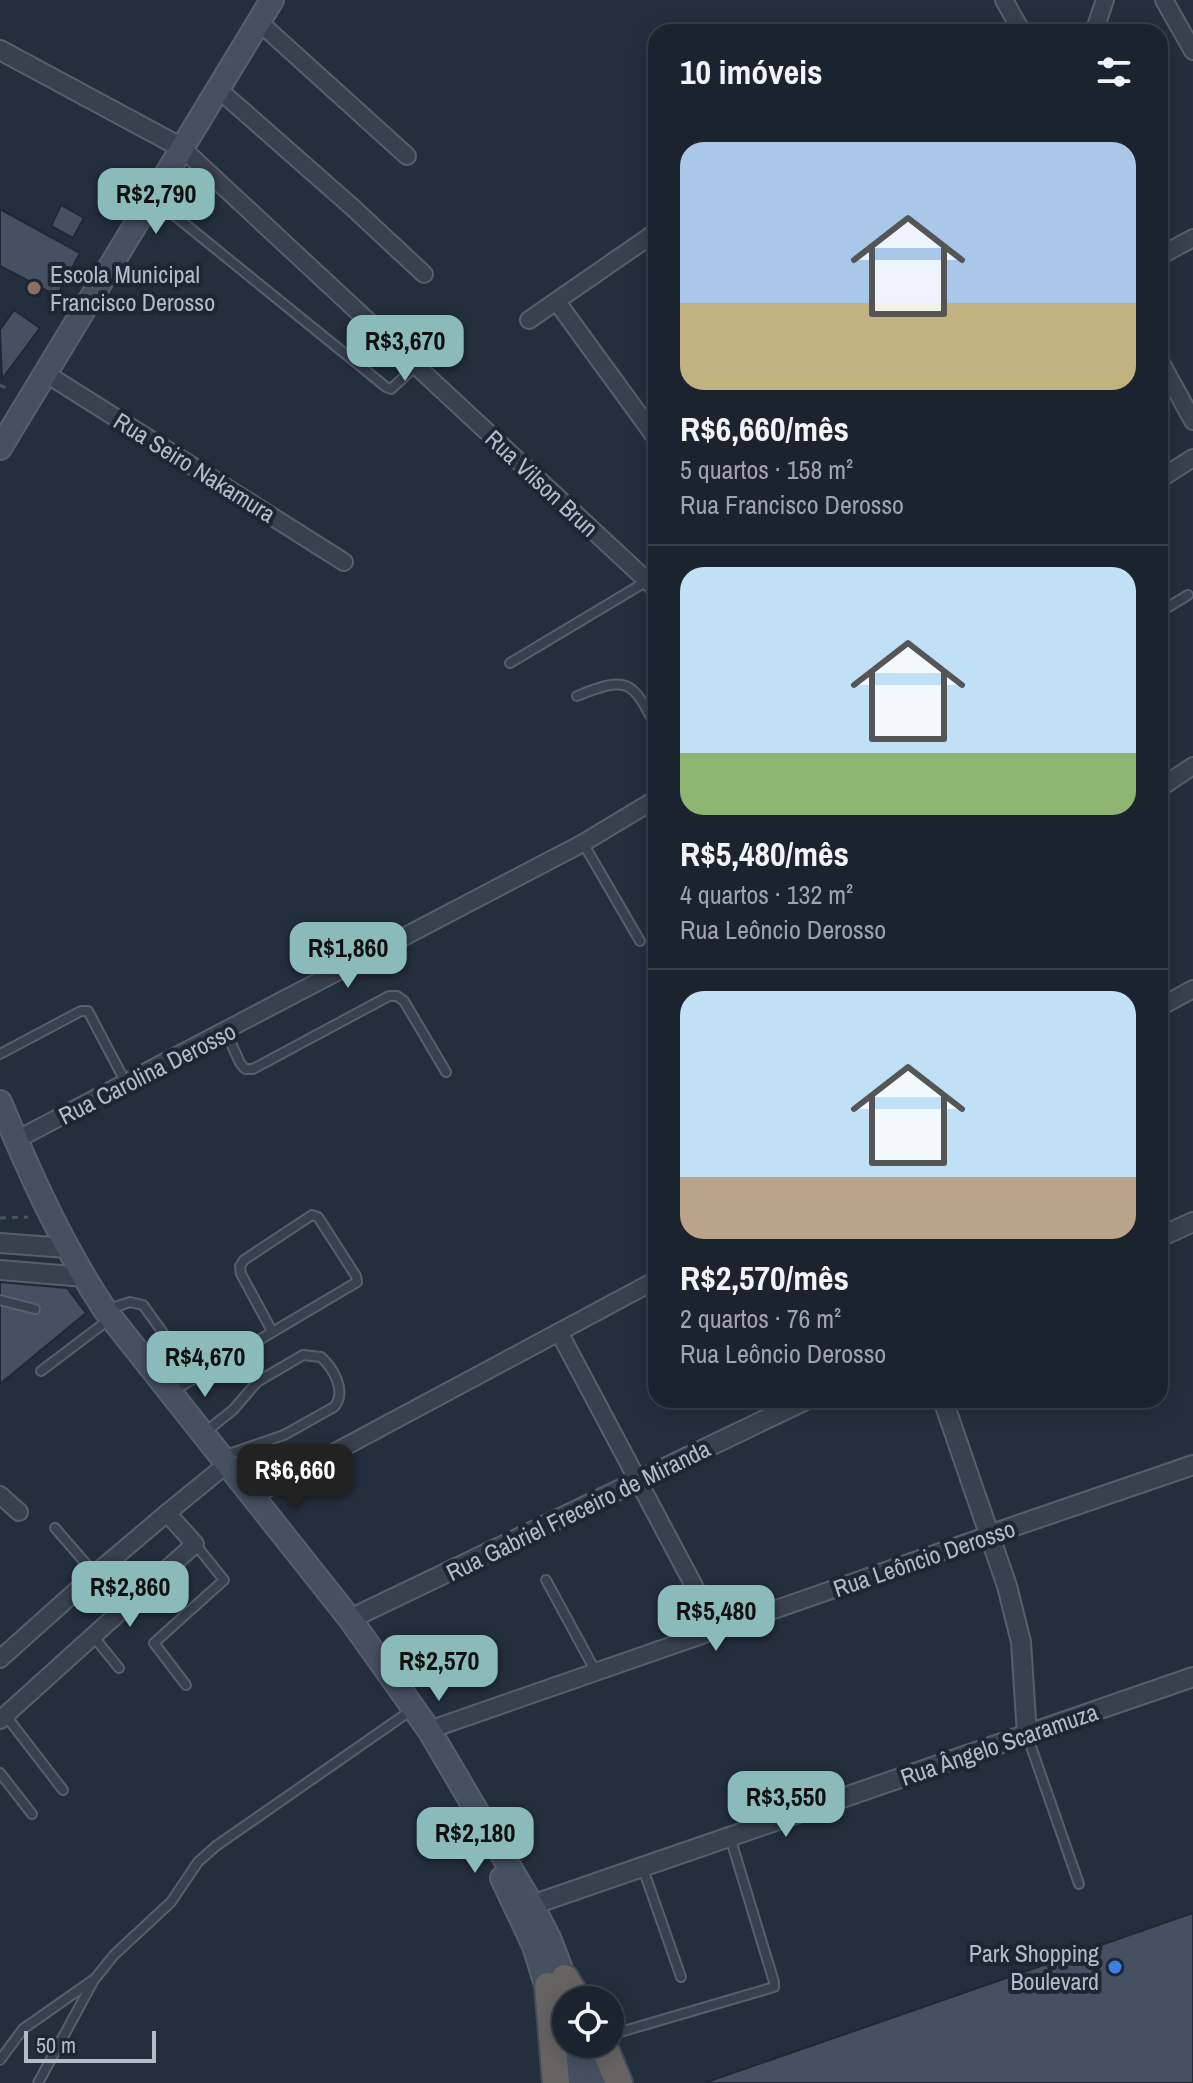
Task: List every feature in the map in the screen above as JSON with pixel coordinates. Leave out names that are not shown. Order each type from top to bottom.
[{"type":"highway","points":[[556,2083],[559,2058]]},
{"type":"highway","points":[[609,2058],[619,2083]]},
{"type":"main road","points":[[4,434],[45,373],[272,0]]},
{"type":"main road","points":[[0,1102],[44,1205],[66,1248],[108,1314],[350,1619],[429,1730],[532,1905],[564,1986]]},
{"type":"main road","points":[[479,1818],[495,1864],[534,1946],[562,1986]]},
{"type":"main road","points":[[573,2058],[576,2083]]},
{"type":"main road","points":[[590,2058],[598,2083]]},
{"type":"street","points":[[1004,0],[1018,24]]},
{"type":"street","points":[[1097,24],[1105,0]]},
{"type":"street","points":[[1164,0],[1193,51]]},
{"type":"street","points":[[259,22],[407,156]]},
{"type":"street","points":[[0,50],[182,148]]},
{"type":"street","points":[[218,89],[424,274]]},
{"type":"street","name":"Rua Vilson Brun","points":[[182,148],[648,581]]},
{"type":"street","points":[[529,320],[648,238]]},
{"type":"street","points":[[1168,252],[1193,238]]},
{"type":"street","points":[[557,302],[648,427]]},
{"type":"street","name":"Rua Seiro Nakamura","points":[[45,373],[344,562]]},
{"type":"street","points":[[1168,376],[1193,421]]},
{"type":"street","points":[[1168,474],[1193,458]]},
{"type":"street","points":[[1168,783],[1193,766]]},
{"type":"street","name":"Rua Carolina Derosso","points":[[16,1140],[583,843],[648,804]]},
{"type":"street","points":[[1168,1003],[1193,989]]},
{"type":"street","points":[[1168,1233],[1193,1222]]},
{"type":"street","points":[[0,1243],[66,1248]]},
{"type":"street","points":[[0,1270],[84,1277]]},
{"type":"street","points":[[253,1496],[648,1284]]},
{"type":"street","points":[[559,1332],[718,1631]]},
{"type":"street","name":"Rua Gabriel Freceiro de Miranda","points":[[350,1619],[790,1408]]},
{"type":"street","points":[[946,1408],[1007,1586],[1021,1642],[1027,1735]]},
{"type":"street","points":[[0,1659],[224,1460]]},
{"type":"street","name":"Rua Leôncio Derosso","points":[[429,1730],[1193,1465]]},
{"type":"street","points":[[0,1495],[19,1512]]},
{"type":"street","points":[[3,1717],[195,1544],[167,1513]]},
{"type":"street","name":"Rua Ângelo Scaramuza","points":[[532,1905],[1193,1677]]},
{"type":"lane","points":[[152,197],[386,387],[396,387],[416,366]]},
{"type":"lane","points":[[510,663],[648,587]]},
{"type":"lane","points":[[1168,607],[1188,595]]},
{"type":"lane","points":[[577,696],[610,683],[619,683],[635,692],[648,711]]},
{"type":"lane","points":[[583,843],[640,941]]},
{"type":"lane","points":[[226,1032],[240,1063],[245,1069],[253,1069],[389,996],[397,996],[404,1001],[446,1072]]},
{"type":"lane","points":[[0,1054],[81,1011],[88,1011],[126,1084]]},
{"type":"lane","points":[[171,1393],[194,1376],[357,1282],[318,1217],[312,1215],[244,1260],[240,1266],[241,1274],[272,1331]]},
{"type":"lane","points":[[0,1300],[35,1309]]},
{"type":"lane","points":[[41,1371],[108,1314],[130,1302],[143,1305],[194,1376]]},
{"type":"lane","points":[[203,1434],[233,1410],[257,1382],[303,1355],[321,1357],[328,1364],[341,1392],[340,1400],[334,1407],[284,1435],[237,1449],[224,1460]]},
{"type":"lane","points":[[55,1528],[95,1574]]},
{"type":"lane","points":[[186,1685],[154,1643],[224,1580],[195,1544]]},
{"type":"lane","points":[[546,1580],[596,1672]]},
{"type":"lane","points":[[93,1636],[119,1668]]},
{"type":"lane","points":[[38,2083],[94,1980],[114,1955],[171,1902],[198,1862],[216,1846],[414,1708]]},
{"type":"lane","points":[[3,1717],[63,1790]]},
{"type":"lane","points":[[1027,1735],[1079,1884]]},
{"type":"lane","points":[[0,1773],[32,1814]]},
{"type":"lane","points":[[624,2031],[774,1987],[729,1836]]},
{"type":"lane","points":[[642,1866],[681,1977]]},
{"type":"lane","points":[[0,2060],[23,2029],[94,1980]]},
{"type":"path","points":[[0,385],[14,392]]},
{"type":"path","points":[[0,1218],[28,1217],[44,1205]]},
{"type":"building","points":[[61,205],[84,218],[73,238],[51,226]]},
{"type":"building","points":[[0,209],[80,253],[57,296],[0,266]]},
{"type":"building","points":[[14,310],[40,328],[2,379],[0,330]]},
{"type":"building","points":[[0,1282],[67,1288],[86,1313],[0,1384]]},
{"type":"building","name":"Park Shopping Boulevard","points":[[1193,1913],[1193,2083],[704,2083],[880,2022]]},
{"type":"place","name":"Escola Municipal Francisco Derosso","points":[[34,288]]},
{"type":"place","name":"Park Shopping Boulevard","points":[[1115,1967]]}]
